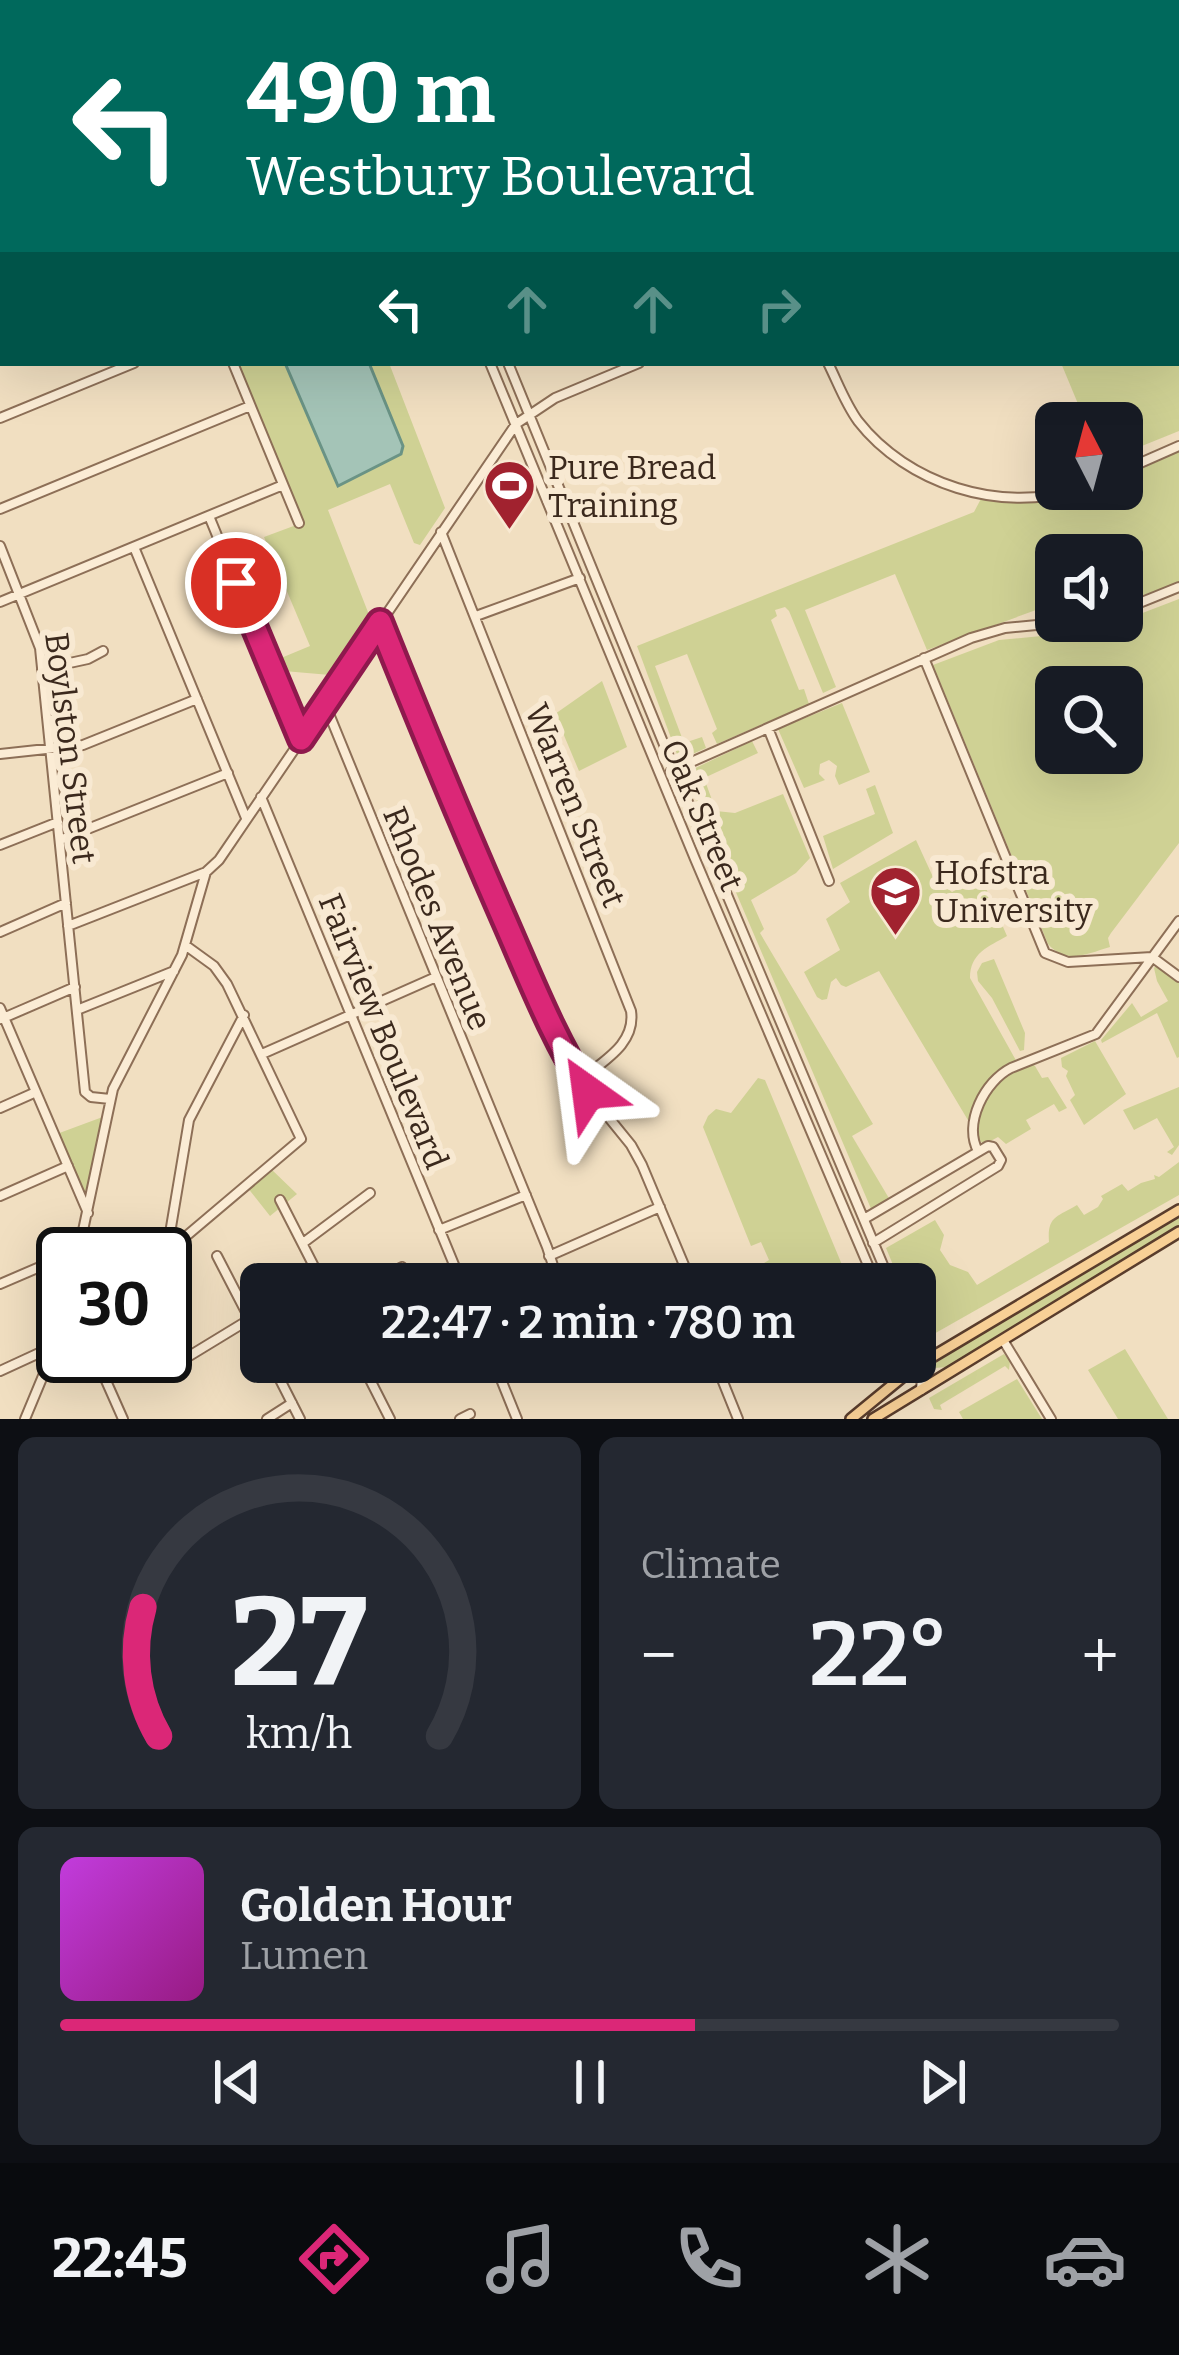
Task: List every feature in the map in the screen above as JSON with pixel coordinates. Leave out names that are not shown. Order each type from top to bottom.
[{"type":"main road","points":[[936,1354],[1179,1210]]},
{"type":"main road","points":[[873,1419],[1179,1232]]},
{"type":"main road","points":[[850,1419],[890,1383]]},
{"type":"street","points":[[0,418],[127,366]]},
{"type":"street","points":[[234,366],[299,524]]},
{"type":"street","name":"Oak Street","points":[[491,366],[867,1263]]},
{"type":"street","name":"Oak Street","points":[[509,366],[882,1263]]},
{"type":"street","points":[[68,926],[206,872],[219,860],[516,424],[555,398],[632,366]]},
{"type":"street","points":[[829,366],[858,421],[892,453],[935,479],[976,494],[1035,497]]},
{"type":"street","points":[[0,509],[250,406]]},
{"type":"street","points":[[499,447],[517,443],[526,449]]},
{"type":"street","points":[[1143,462],[1179,446]]},
{"type":"street","points":[[0,602],[283,485]]},
{"type":"street","points":[[208,516],[301,739]]},
{"type":"street","name":"Warren Street","points":[[441,532],[631,1011],[627,1039],[580,1080]]},
{"type":"street","name":"Boylston Street","points":[[0,546],[38,639],[85,1092],[110,1099]]},
{"type":"street","points":[[134,547],[246,819]]},
{"type":"street","points":[[476,616],[580,578]]},
{"type":"street","points":[[1143,602],[1179,587]]},
{"type":"street","points":[[380,622],[543,1010],[580,1080],[631,1144],[683,1263]]},
{"type":"street","points":[[660,776],[991,631],[1035,626]]},
{"type":"street","points":[[42,670],[103,651]]},
{"type":"street","points":[[924,658],[1046,953],[1068,962],[1152,957],[1179,977]]},
{"type":"street","points":[[0,754],[83,745],[197,699]]},
{"type":"street","name":"Rhodes Avenue","points":[[325,704],[552,1263]]},
{"type":"street","points":[[768,728],[829,881]]},
{"type":"street","points":[[60,840],[228,773]]},
{"type":"street","name":"Fairview Boulevard","points":[[261,797],[452,1263]]},
{"type":"street","points":[[0,845],[58,822]]},
{"type":"street","points":[[83,1227],[110,1099],[185,945],[206,872]]},
{"type":"street","points":[[0,932],[66,903]]},
{"type":"street","points":[[978,1151],[973,1141],[975,1120],[990,1085],[1011,1068],[1096,1034],[1179,921]]},
{"type":"street","points":[[185,945],[214,967],[244,1015],[301,1139],[192,1231]]},
{"type":"street","points":[[77,1010],[174,971]]},
{"type":"street","points":[[262,1054],[436,976]]},
{"type":"street","points":[[75,987],[1,1015],[88,1214]]},
{"type":"street","points":[[756,1000],[769,995]]},
{"type":"street","points":[[170,1227],[189,1120],[244,1015]]},
{"type":"street","points":[[0,1108],[36,1092]]},
{"type":"street","points":[[864,1219],[978,1151],[991,1146],[1001,1163],[873,1243]]},
{"type":"street","points":[[0,1196],[68,1166]]},
{"type":"street","points":[[303,1244],[370,1193]]},
{"type":"street","points":[[439,1230],[526,1195]]},
{"type":"street","points":[[280,1199],[312,1263]]},
{"type":"street","points":[[549,1256],[660,1208]]},
{"type":"street","points":[[217,1256],[240,1300]]},
{"type":"street","points":[[0,1284],[36,1269]]},
{"type":"street","points":[[192,1354],[240,1325]]},
{"type":"street","points":[[1003,1340],[1051,1419]]},
{"type":"street","points":[[0,1371],[36,1355]]},
{"type":"street","points":[[27,1418],[42,1383]]},
{"type":"street","points":[[107,1383],[123,1419]]},
{"type":"street","points":[[282,1383],[300,1419]]},
{"type":"street","points":[[372,1383],[390,1419]]},
{"type":"street","points":[[502,1383],[517,1419]]},
{"type":"street","points":[[723,1383],[738,1419]]},
{"type":"street","points":[[918,1383],[921,1390]]},
{"type":"street","points":[[921,1390],[922,1383]]},
{"type":"street","points":[[267,1419],[292,1403]]},
{"type":"green space","points":[[234,366],[286,366],[338,485],[376,383],[370,366],[390,366],[445,508],[420,545],[414,543],[390,484],[328,510],[375,630],[342,676],[272,670],[269,663],[310,646],[264,537],[299,524]]},
{"type":"green space","points":[[1062,366],[1179,366],[1179,431],[1143,446],[1143,402],[1077,402]]},
{"type":"green space","points":[[1179,446],[1179,582],[1143,595],[1143,534],[1035,534],[1035,610],[927,650],[895,574],[805,610],[836,687],[823,693],[789,611],[785,607],[775,610],[777,616],[771,620],[809,704],[717,744],[712,733],[717,729],[687,654],[655,666],[684,743],[702,737],[706,748],[678,757],[637,646],[974,512],[983,495],[1035,494],[1035,510],[1143,510],[1143,462]]},
{"type":"green space","points":[[1179,599],[1179,843],[1111,933],[1110,947],[1085,955],[1062,954],[1048,944],[933,665],[999,640],[1035,637],[1035,642],[1143,642],[1143,613]]},
{"type":"green space","points":[[602,681],[627,747],[579,771],[555,714]]},
{"type":"green space","points":[[842,703],[870,772],[839,785],[837,766],[829,760],[820,764],[819,774],[825,780],[804,788],[778,729]]},
{"type":"green space","points":[[752,741],[758,753],[704,778],[716,811],[735,813],[783,794],[810,858],[796,873],[751,900],[764,929],[760,933],[873,1124],[852,1136],[890,1200],[872,1211],[685,773]]},
{"type":"green space","points":[[875,785],[893,833],[833,869],[823,836],[875,814],[866,789]]},
{"type":"green space","points":[[916,840],[933,877],[952,892],[981,877],[1007,936],[977,957],[970,978],[1018,1064],[1029,1062],[1042,1078],[1048,1077],[1067,1108],[1059,1112],[1054,1104],[1026,1120],[1031,1129],[1006,1144],[998,1137],[981,1142],[879,971],[846,987],[836,978],[827,999],[822,1000],[804,972],[840,950],[826,919],[850,902],[840,883]]},
{"type":"green space","points":[[994,959],[1025,1033],[1024,1050],[1020,1051],[978,981],[982,963]]},
{"type":"green space","points":[[1158,963],[1179,982],[1179,1057],[1157,1013],[1102,1043],[1132,1003],[1141,1017],[1168,1001],[1157,981],[1154,968]]},
{"type":"green space","points":[[1095,1041],[1126,1094],[1084,1125],[1070,1100],[1075,1095],[1061,1058]]},
{"type":"green space","points":[[758,1078],[765,1080],[841,1263],[764,1263],[769,1260],[761,1242],[751,1246],[703,1127],[716,1109],[731,1113]]},
{"type":"green space","points":[[1179,1087],[1179,1145],[1172,1155],[1167,1152],[1174,1147],[1157,1118],[1134,1130],[1123,1110]]},
{"type":"green space","points":[[108,1115],[88,1214],[54,1135]]},
{"type":"green space","points":[[1179,1162],[1179,1195],[936,1333],[936,1263],[892,1263],[886,1248],[935,1220],[944,1235],[940,1250],[950,1265],[968,1272],[977,1285],[1049,1242],[1050,1227],[1059,1215],[1077,1205],[1084,1215],[1098,1207],[1101,1196],[1122,1184],[1128,1191],[1155,1179],[1154,1175],[1159,1177]]},
{"type":"green space","points":[[270,1168],[297,1194],[270,1216],[247,1187]]},
{"type":"green space","points":[[1179,1216],[1179,1229],[947,1367],[936,1368],[936,1363]]},
{"type":"green space","points":[[1125,1349],[1168,1419],[1118,1419],[1088,1370]]},
{"type":"green space","points":[[1004,1354],[1010,1361],[1009,1370],[1005,1366],[940,1405],[942,1410],[934,1409],[929,1398]]},
{"type":"green space","points":[[1017,1379],[1042,1419],[963,1419],[959,1412]]},
{"type":"shaded area","points":[[286,366],[370,366],[403,446],[401,454],[338,486]]},
{"type":"place","name":"Pure Bread Training","points":[[509,532]]},
{"type":"place","name":"Hofstra University","points":[[895,937]]},
{"type":"route","points":[[236,583],[301,739],[380,622],[543,1010],[588,1092]]}]
